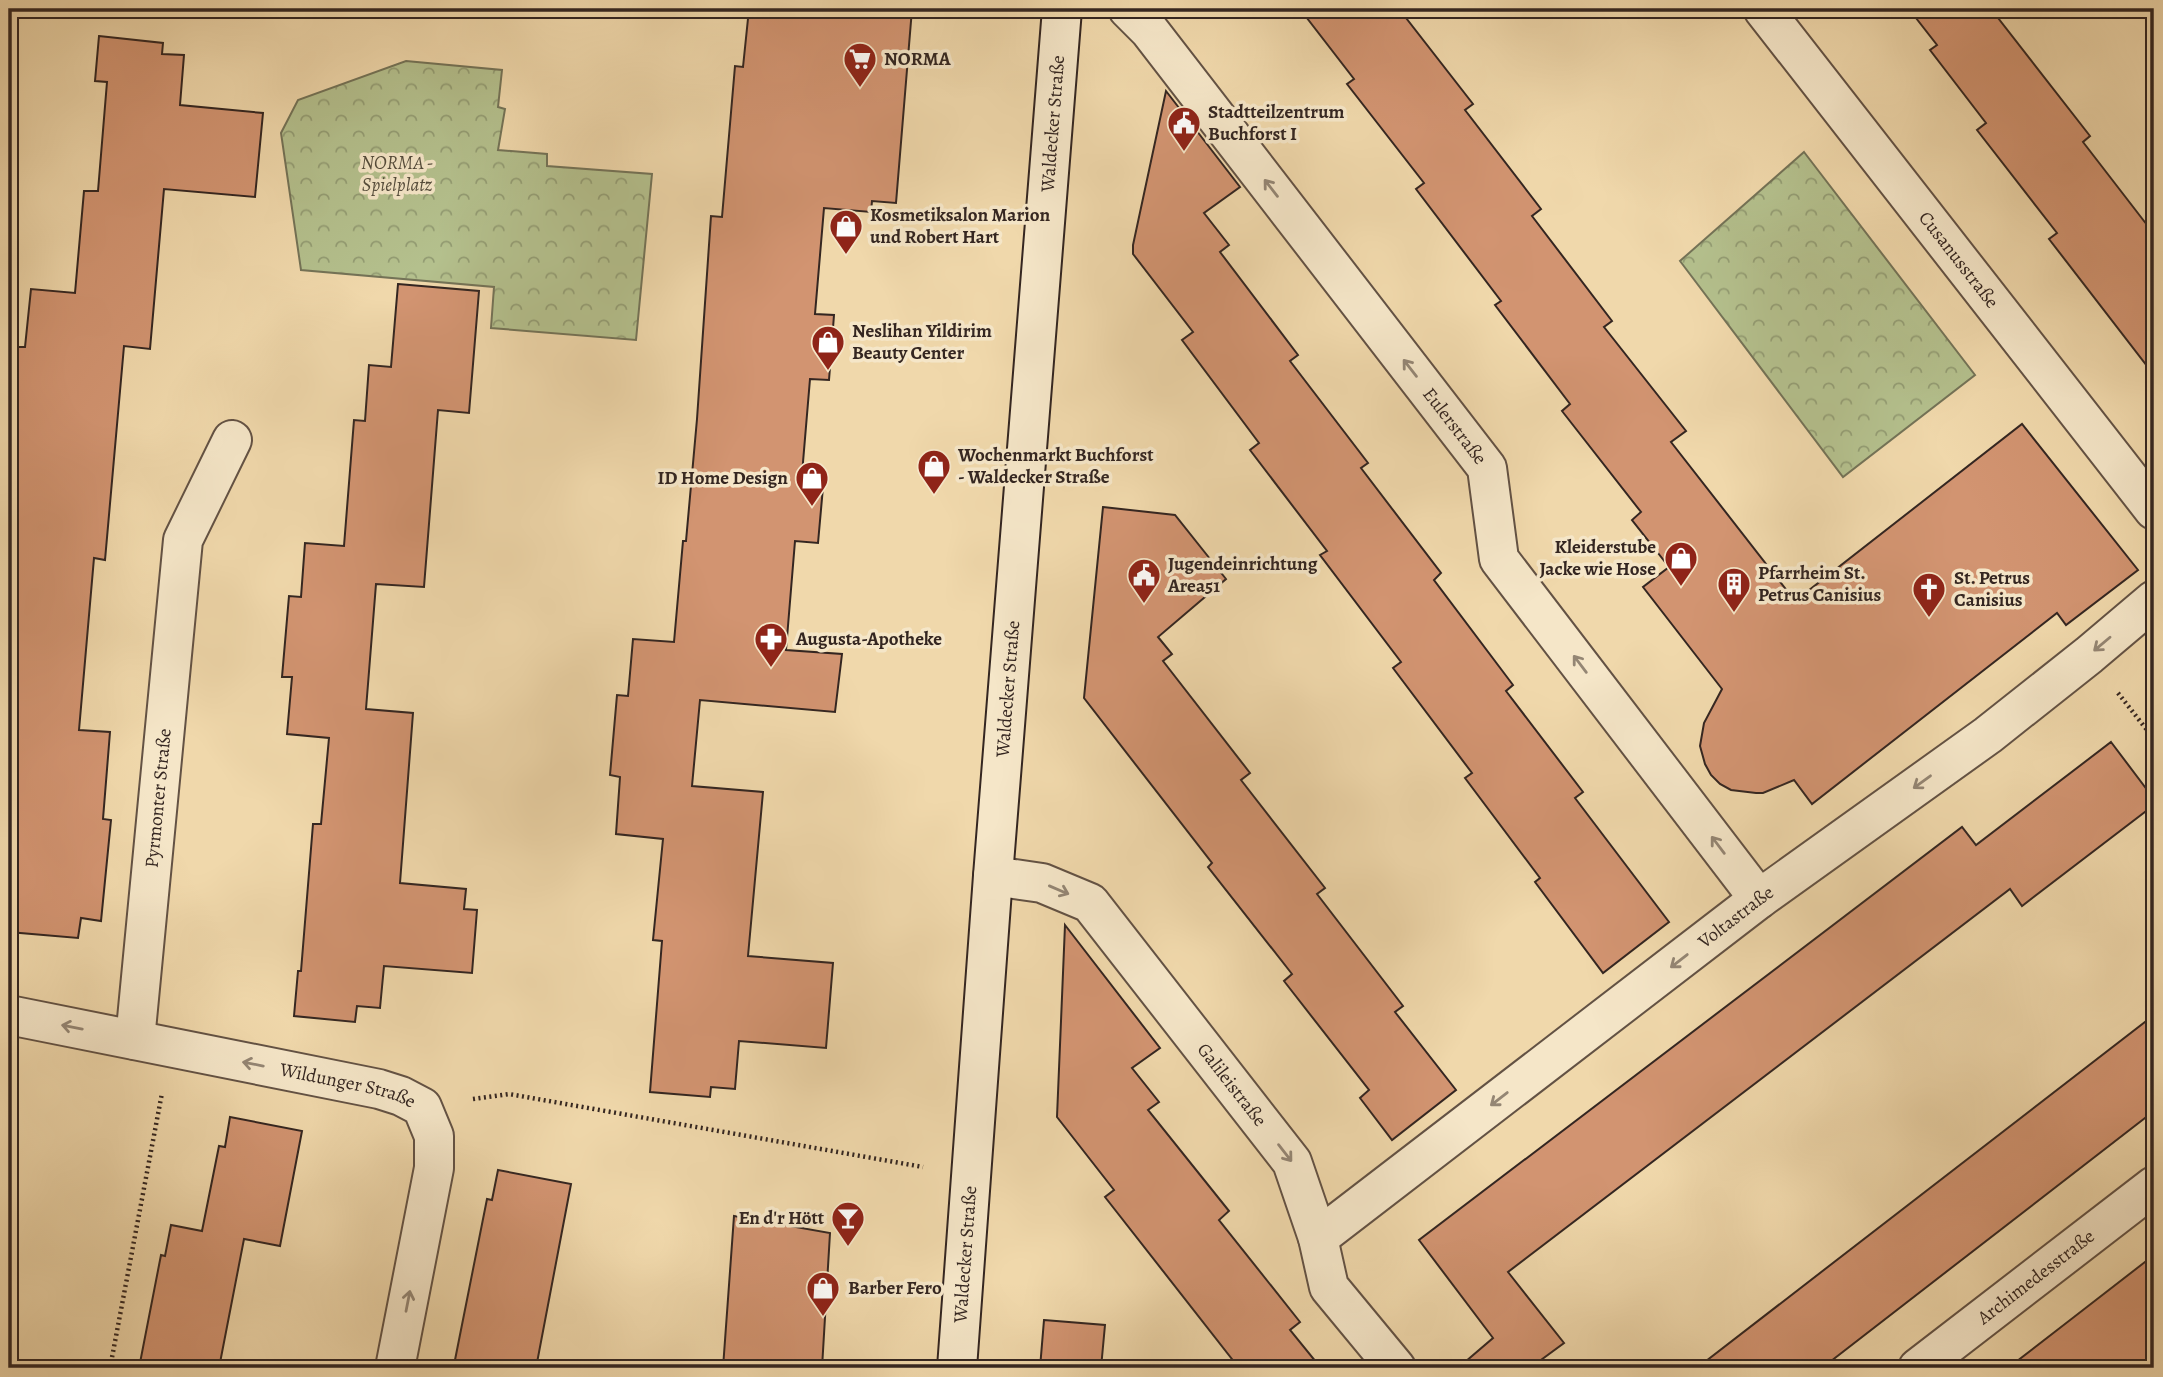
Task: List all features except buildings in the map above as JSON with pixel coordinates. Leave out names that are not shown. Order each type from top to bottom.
[{"type":"street","name":"Waldecker Straße","points":[[957,1368],[1062,9]]},
{"type":"street","name":"Eulerstraße","points":[[1128,9],[1149,30],[1488,468],[1499,559],[1759,899]]},
{"type":"street","name":"Cusanusstraße","points":[[1763,9],[2154,510]]},
{"type":"street","name":"Pyrmonter Straße","points":[[153,1043],[183,540],[232,440]]},
{"type":"street","name":"Voltastraße","points":[[1318,1238],[1759,899],[1988,734],[2154,600]]},
{"type":"street","name":"Galileistraße","points":[[993,876],[1042,883],[1090,903],[1292,1162],[1318,1238],[1329,1287],[1396,1368]]},
{"type":"street","points":[[9,1015],[153,1043]]},
{"type":"street","name":"Wildunger Straße","points":[[153,1043],[379,1089],[422,1107],[434,1136],[434,1168],[395,1368]]},
{"type":"street","name":"Archimedesstraße","points":[[1918,1368],[2154,1186]]},
{"type":"path","points":[[2089,655],[2154,739]]},
{"type":"path","points":[[110,1368],[153,1043]]},
{"type":"path","points":[[422,1107],[509,1094],[972,1175]]},
{"type":"green space","name":"NORMA - Spielplatz","points":[[406,61],[502,70],[498,107],[505,109],[498,150],[547,154],[547,166],[652,174],[636,340],[491,328],[494,287],[301,270],[281,133],[298,100]]},
{"type":"green space","points":[[1804,152],[1975,375],[1843,477],[1680,261]]},
{"type":"place","name":"NORMA","points":[[860,89]]},
{"type":"place","name":"Stadtteilzentrum Buchforst I","points":[[1184,153]]},
{"type":"place","name":"Kosmetiksalon Marion und Robert Hart","points":[[846,256]]},
{"type":"place","name":"Neslihan Yildirim Beauty Center","points":[[828,372]]},
{"type":"place","name":"Wochenmarkt Buchforst - Waldecker Straße","points":[[934,496]]},
{"type":"place","name":"ID Home Design","points":[[812,508]]},
{"type":"place","name":"Kleiderstube Jacke wie Hose","points":[[1681,588]]},
{"type":"place","name":"Jugendeinrichtung Area51","points":[[1144,605]]},
{"type":"place","name":"Pfarrheim St. Petrus Canisius","points":[[1734,614]]},
{"type":"place","name":"St. Petrus Canisius","points":[[1929,619]]},
{"type":"place","name":"Augusta-Apotheke","points":[[771,669]]},
{"type":"place","name":"En d'r Hött","points":[[848,1248]]},
{"type":"place","name":"Barber Fero","points":[[823,1318]]}]
